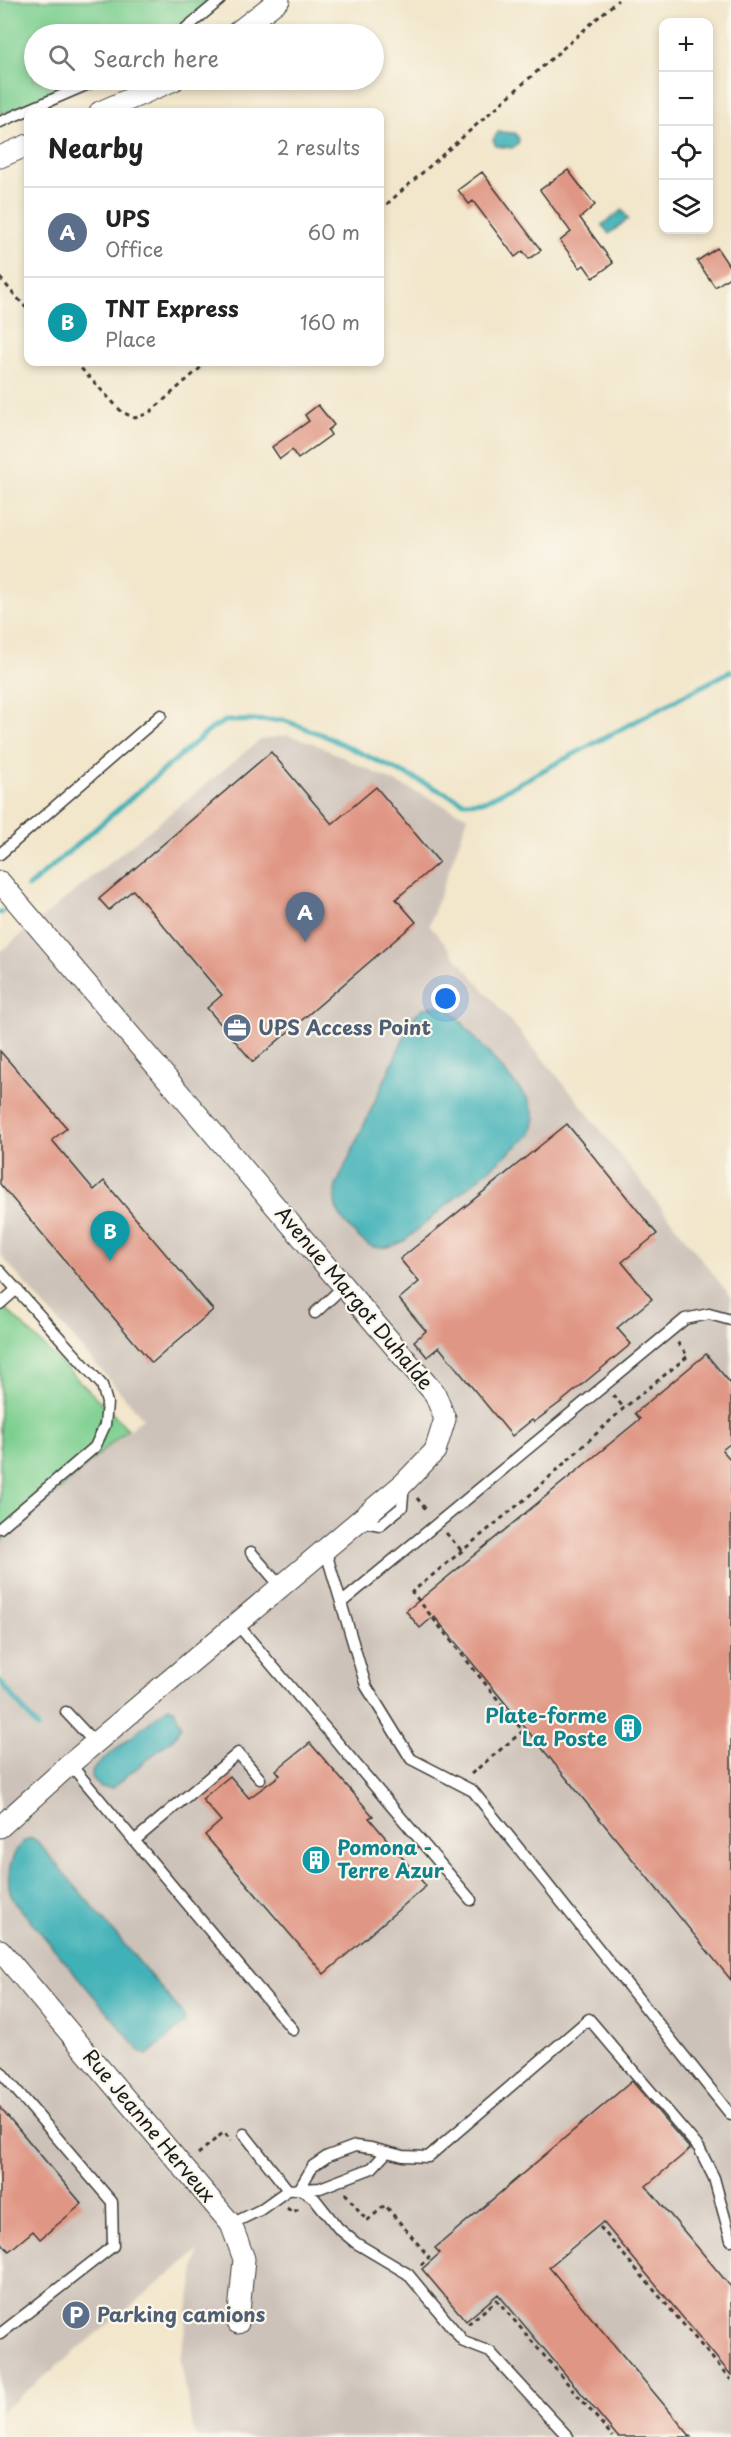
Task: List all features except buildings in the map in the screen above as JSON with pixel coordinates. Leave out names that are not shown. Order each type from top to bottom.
[{"type":"street","points":[[248,24],[279,0]]},
{"type":"street","points":[[109,108],[151,90]]},
{"type":"street","points":[[0,157],[24,147]]},
{"type":"street","name":"Avenue Margot Duhalde","points":[[0,882],[435,1394],[445,1419],[435,1451],[404,1483],[70,1764],[0,1827]]},
{"type":"street","name":"Rue Jeanne Herveux","points":[[0,1950],[231,2224],[244,2259],[238,2323]]},
{"type":"lane","points":[[191,24],[220,0]]},
{"type":"lane","points":[[33,108],[75,90]]},
{"type":"lane","points":[[0,122],[24,112]]},
{"type":"lane","points":[[0,854],[161,715]]},
{"type":"lane","points":[[0,1271],[102,1385],[107,1403],[105,1425],[95,1447],[0,1528]]},
{"type":"lane","points":[[315,1312],[344,1286]]},
{"type":"lane","points":[[0,1304],[16,1289]]},
{"type":"lane","points":[[341,1603],[668,1331],[685,1319],[709,1314],[731,1320]]},
{"type":"lane","points":[[325,1549],[366,1686],[411,1759],[473,1791],[731,2115]]},
{"type":"lane","points":[[251,1552],[281,1587]]},
{"type":"lane","points":[[237,1624],[471,1900]]},
{"type":"lane","points":[[66,1712],[95,1743]]},
{"type":"lane","points":[[134,1841],[238,1753],[260,1779]]},
{"type":"lane","points":[[70,1764],[293,2030]]},
{"type":"lane","points":[[231,2224],[260,2210],[294,2189],[313,2166],[328,2156],[355,2146],[386,2153],[428,2157],[589,2019],[699,2148],[714,2178],[731,2241]]},
{"type":"lane","points":[[0,2071],[112,2202],[113,2246],[0,2334]]},
{"type":"lane","points":[[244,2134],[294,2189],[315,2199],[338,2228],[356,2243],[411,2272],[464,2342],[490,2352],[568,2437]]},
{"type":"lane","points":[[294,2189],[320,2188],[372,2168],[386,2153]]},
{"type":"path","points":[[384,206],[618,0]]},
{"type":"path","points":[[0,278],[24,305]]},
{"type":"path","points":[[79,366],[122,412],[135,418],[149,413],[202,366]]},
{"type":"path","points":[[459,1784],[523,1731],[411,1592],[530,1495],[624,1408],[688,1356],[668,1331]]},
{"type":"path","points":[[336,2182],[367,2221],[385,2205],[429,2257],[411,2272]]},
{"type":"path","points":[[600,2227],[731,2380]]},
{"type":"path","points":[[465,2326],[497,2300],[613,2437]]},
{"type":"shaded area","points":[[287,735],[311,742],[468,817],[429,925],[574,1096],[731,1297],[731,2437],[198,2437],[194,2433],[180,2359],[198,2251],[0,2413],[0,1541],[143,1418],[0,1255],[0,952],[260,740]]},
{"type":"green space","points":[[0,0],[211,0],[181,24],[24,24],[24,90],[59,90],[0,115]]},
{"type":"green space","points":[[0,1303],[128,1429],[0,1542]]},
{"type":"water","points":[[498,132],[515,133],[519,139],[518,144],[512,148],[496,146],[493,140]]},
{"type":"water","points":[[622,210],[628,219],[609,234],[602,225]]},
{"type":"water","points":[[438,1006],[451,1010],[528,1099],[535,1118],[531,1134],[404,1241],[386,1248],[372,1247],[360,1239],[340,1216],[335,1202],[336,1186],[414,1016],[423,1008]]},
{"type":"water","points":[[168,1707],[174,1709],[181,1725],[175,1737],[112,1788],[100,1787],[92,1777],[92,1771],[97,1765]]},
{"type":"water","points":[[32,1838],[37,1841],[183,2014],[184,2023],[147,2055],[141,2052],[14,1901],[9,1887],[9,1873],[13,1858],[21,1845]]},
{"type":"waterway","points":[[28,887],[211,729],[225,721],[283,720],[323,735],[464,802],[485,801],[731,671]]},
{"type":"waterway","points":[[0,1681],[38,1728]]},
{"type":"place","name":"UPS","points":[[305,942]]},
{"type":"place","name":"UPS Access Point","points":[[237,1028]]},
{"type":"place","name":"TNT Express","points":[[110,1261]]},
{"type":"place","name":"Plate-forme La Poste","points":[[628,1728]]},
{"type":"place","name":"Pomona - Terre Azur","points":[[316,1860]]},
{"type":"place","name":"Parking camions","points":[[76,2315]]}]
